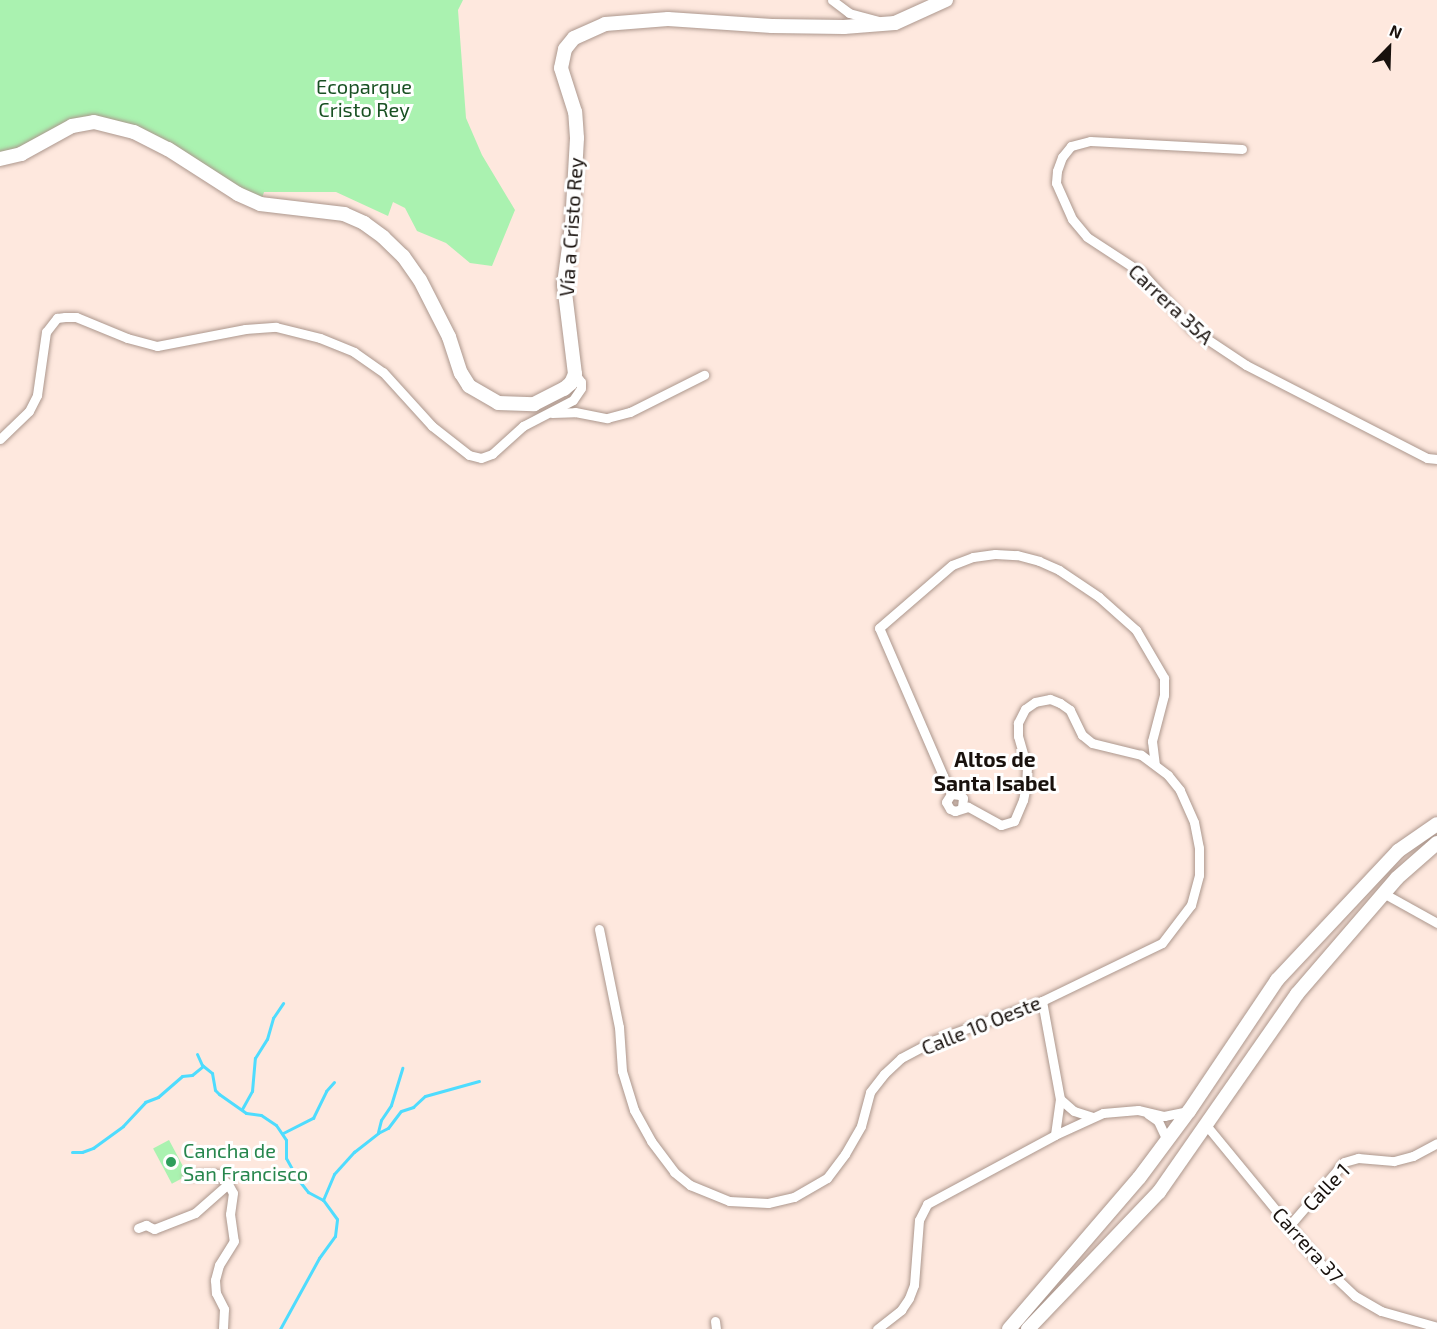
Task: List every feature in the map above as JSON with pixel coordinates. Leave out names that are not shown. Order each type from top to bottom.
[{"type":"main road","name":"Vía a Cristo Rey","points":[[575,374],[564,284],[572,225],[577,138],[575,112],[561,68],[566,49],[574,38],[605,24],[668,19],[772,27],[844,27],[895,23],[946,0]]},
{"type":"main road","points":[[0,159],[21,154],[72,126],[94,122],[134,132],[253,201],[272,206],[309,208],[344,214],[364,223],[383,237],[403,256],[420,280],[449,337],[461,373],[469,386],[483,396],[498,403],[534,404],[564,389],[571,383],[575,374]]},
{"type":"main road","points":[[1010,1329],[1167,1140],[1277,980],[1398,851],[1437,824]]},
{"type":"main road","points":[[1028,1329],[1159,1192],[1267,1034],[1320,966],[1412,862],[1437,843]]},
{"type":"main road","points":[[1320,966],[1315,969],[1307,968],[1302,957],[1329,928],[1335,916]]},
{"type":"main road","points":[[1267,1034],[1272,1022],[1296,988],[1295,980],[1288,975],[1277,980]]},
{"type":"main road","points":[[1112,1209],[1114,1223],[1125,1227],[1130,1224]]},
{"type":"street","points":[[832,0],[849,13],[895,23]]},
{"type":"street","name":"Carrera 35A","points":[[1242,149],[1090,141],[1071,147],[1062,157],[1056,183],[1072,219],[1087,237],[1142,273],[1192,329],[1246,365],[1427,458],[1437,459]]},
{"type":"street","points":[[0,439],[29,411],[37,395],[46,332],[57,318],[65,317],[76,317],[127,338],[157,346],[245,329],[276,327],[320,338],[354,352],[383,372],[432,426],[470,455],[481,458],[492,454],[523,426],[577,395],[581,382],[575,374]]},
{"type":"street","points":[[547,414],[575,412],[607,418],[630,411],[704,375]]},
{"type":"street","points":[[995,554],[1017,555],[1059,570],[1099,597],[1136,630],[1164,678],[1163,703],[1152,741],[1155,764],[1125,750],[1092,743],[1078,730],[1070,710],[1060,703],[1041,700],[1024,710],[1018,723],[1018,736],[1027,767],[1023,800],[1014,821],[1001,825],[974,809],[962,807],[955,811],[947,806],[948,797],[951,794],[879,628],[952,565],[973,557],[995,554]]},
{"type":"street","name":"Calle 10 Oeste","points":[[598,929],[619,1027],[622,1071],[634,1110],[651,1142],[674,1172],[690,1185],[729,1201],[777,1201],[794,1197],[826,1178],[846,1154],[861,1126],[870,1092],[901,1058],[935,1040],[1042,1001],[1162,943],[1191,905],[1199,875],[1199,848],[1194,822],[1180,790],[1155,764]]},
{"type":"street","points":[[1385,894],[1437,923]]},
{"type":"street","points":[[1042,1001],[1060,1099],[1055,1135]]},
{"type":"street","points":[[1060,1099],[1074,1111],[1092,1117]]},
{"type":"street","points":[[877,1329],[901,1310],[909,1298],[914,1285],[919,1220],[927,1204],[1092,1117],[1114,1111],[1138,1110],[1164,1116],[1189,1111]]},
{"type":"street","points":[[1138,1110],[1158,1121],[1167,1140]]},
{"type":"street","name":"Carrera 37","points":[[1206,1125],[1316,1259],[1355,1296],[1381,1311],[1437,1326]]},
{"type":"street","name":"Calle 1","points":[[1289,1226],[1344,1162],[1358,1158],[1394,1161],[1413,1156],[1437,1143]]},
{"type":"street","points":[[188,1175],[213,1173],[228,1184],[233,1193],[230,1214],[234,1241],[219,1265],[215,1280],[216,1293],[224,1309],[223,1329]]},
{"type":"street","points":[[138,1228],[146,1226],[154,1229],[195,1213],[228,1184]]},
{"type":"green space","name":"Ecoparque Cristo Rey","points":[[0,0],[463,0],[458,10],[466,118],[482,155],[515,210],[492,266],[470,263],[446,243],[417,231],[405,208],[393,202],[388,216],[336,192],[264,192],[260,204],[168,149],[94,122],[0,159]]},
{"type":"green space","name":"Cancha de San Francisco","points":[[169,1140],[188,1175],[172,1184],[153,1148]]},
{"type":"waterway","points":[[242,1109],[252,1091],[255,1058],[267,1039],[273,1018],[283,1003]]},
{"type":"waterway","points":[[197,1054],[202,1065],[212,1073],[215,1090],[219,1094],[246,1113],[261,1115],[276,1125],[286,1140],[286,1158],[297,1178],[308,1192],[323,1200]]},
{"type":"waterway","points":[[72,1152],[82,1152],[93,1148],[123,1126],[145,1102],[158,1097],[182,1076],[192,1075],[203,1066]]},
{"type":"waterway","points":[[378,1132],[381,1120],[391,1105],[402,1068]]},
{"type":"waterway","points":[[323,1200],[334,1174],[354,1152],[388,1128],[401,1111],[413,1107],[425,1096],[479,1081]]},
{"type":"waterway","points":[[283,1133],[313,1118],[326,1091],[334,1082]]},
{"type":"waterway","points":[[280,1329],[319,1258],[335,1236],[337,1219],[323,1200]]},
{"type":"place","name":"Cancha de San Francisco","points":[[171,1162]]},
{"type":"district","name":"Altos de Santa Isabel","points":[[995,771]]}]
